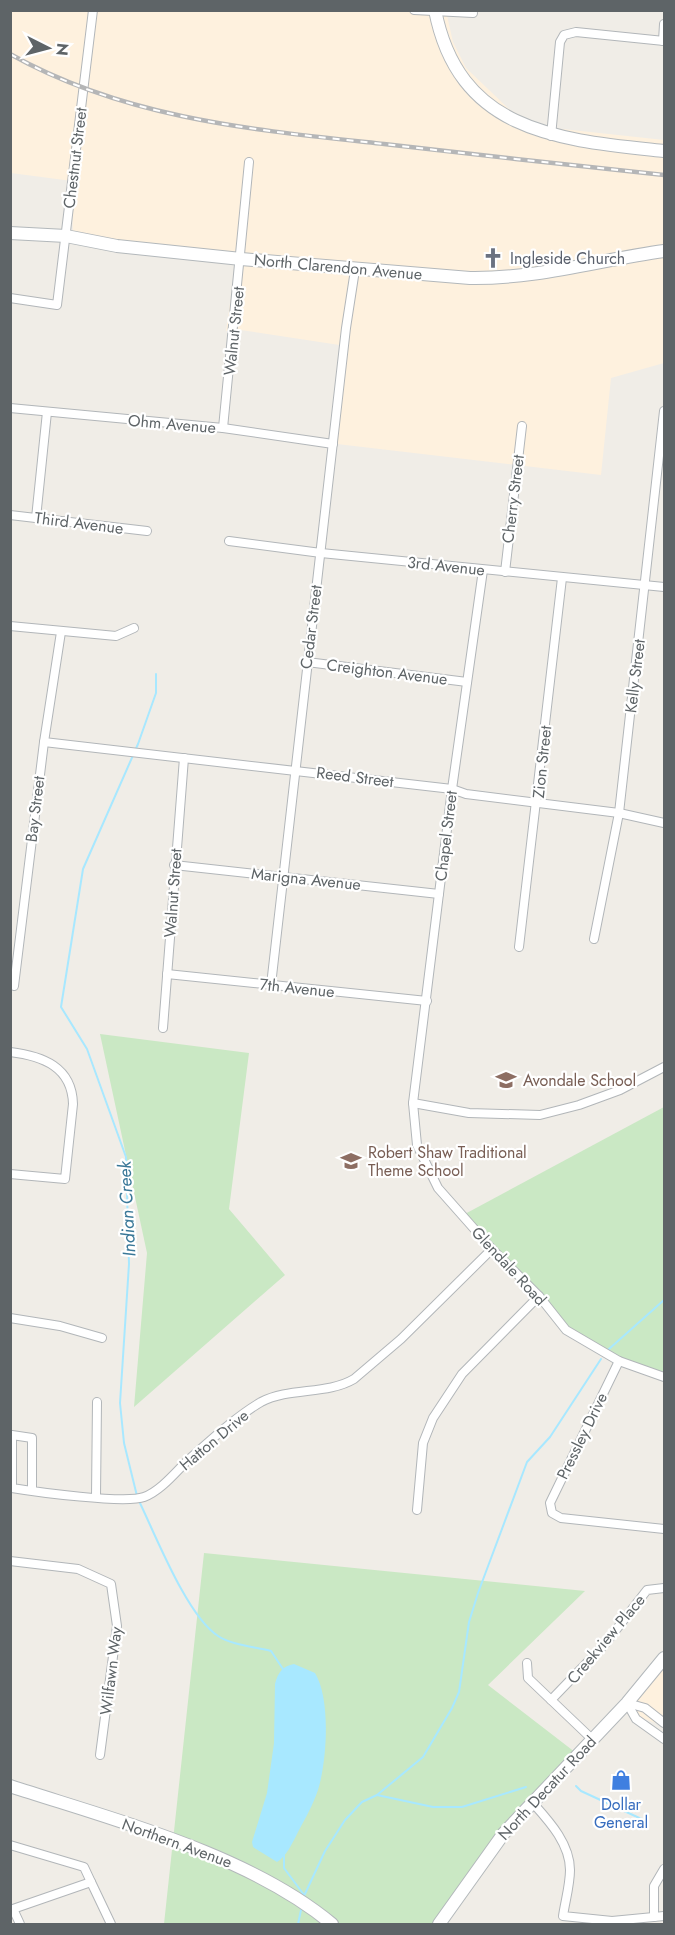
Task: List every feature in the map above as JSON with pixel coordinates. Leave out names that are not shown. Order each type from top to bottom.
[{"type":"street","name":"Chestnut Street","points":[[10,298],[57,305],[93,10]]},
{"type":"street","points":[[414,10],[473,13]]},
{"type":"street","points":[[435,12],[442,39],[453,62],[481,96],[510,120],[551,136],[664,151]]},
{"type":"street","points":[[551,136],[562,38],[569,32],[664,41],[664,24]]},
{"type":"street","name":"Walnut Street","points":[[223,428],[249,162]]},
{"type":"street","name":"North Clarendon Avenue","points":[[10,233],[66,236],[117,246],[355,270],[497,278],[664,251]]},
{"type":"street","name":"Cedar Street","points":[[271,985],[281,876],[355,270]]},
{"type":"street","name":"Ohm Avenue","points":[[10,408],[223,428],[333,444]]},
{"type":"street","name":"Kelly Street","points":[[594,939],[619,813],[664,411]]},
{"type":"street","points":[[36,518],[47,412]]},
{"type":"street","name":"Cherry Street","points":[[505,572],[522,426]]},
{"type":"street","name":"Third Avenue","points":[[10,515],[147,531]]},
{"type":"street","name":"3rd Avenue","points":[[229,541],[321,553],[664,587]]},
{"type":"street","name":"Chapel Street","points":[[413,1103],[452,789],[483,570]]},
{"type":"street","name":"Zion Street","points":[[519,947],[562,578]]},
{"type":"street","points":[[10,626],[116,636],[134,628]]},
{"type":"street","name":"Bay Street","points":[[14,986],[44,742],[61,632]]},
{"type":"street","name":"Creighton Avenue","points":[[307,662],[467,682]]},
{"type":"street","name":"Reed Street","points":[[44,742],[452,789],[466,794],[537,805],[619,813],[664,823]]},
{"type":"street","name":"Walnut Street","points":[[163,1028],[184,758]]},
{"type":"street","name":"Marigna Avenue","points":[[174,864],[439,894]]},
{"type":"street","name":"7th Avenue","points":[[167,974],[427,1001]]},
{"type":"street","points":[[10,1053],[43,1058],[60,1070],[70,1085],[73,1104],[65,1179],[10,1174]]},
{"type":"street","points":[[413,1103],[469,1113],[540,1115],[579,1105],[636,1082],[664,1067]]},
{"type":"street","name":"Glendale Road","points":[[413,1103],[417,1145],[438,1188],[492,1249],[539,1296],[566,1330],[619,1361],[664,1377]]},
{"type":"street","name":"Hatton Drive","points":[[32,1491],[32,1438],[12,1435],[12,1488],[32,1491],[123,1499],[144,1497],[162,1485],[212,1439],[262,1402],[296,1391],[345,1384],[401,1339],[492,1249]]},
{"type":"street","points":[[417,1510],[423,1443],[433,1418],[462,1374],[539,1296]]},
{"type":"street","points":[[10,1318],[60,1326],[102,1338]]},
{"type":"street","name":"Pressley Drive","points":[[619,1361],[550,1503],[552,1513],[561,1518],[664,1529]]},
{"type":"street","points":[[96,1496],[97,1402]]},
{"type":"street","name":"Wilfawn Way","points":[[10,1561],[78,1569],[111,1584],[117,1626],[100,1755]]},
{"type":"street","name":"Creekview Place","points":[[551,1700],[605,1644],[647,1590],[664,1588]]},
{"type":"street","name":"North Decatur Road","points":[[439,1924],[504,1833],[627,1703],[664,1658]]},
{"type":"street","points":[[527,1663],[528,1678],[592,1739]]},
{"type":"street","points":[[627,1703],[645,1708],[664,1724],[661,1737],[636,1719],[627,1703]]},
{"type":"street","name":"Northern Avenue","points":[[10,1786],[133,1826],[241,1867],[293,1896],[332,1924]]},
{"type":"street","points":[[532,1802],[553,1827],[562,1843],[570,1869],[563,1916],[612,1921],[664,1916]]},
{"type":"street","points":[[10,1845],[84,1867],[111,1924]]},
{"type":"street","points":[[654,1917],[654,1886],[664,1869]]},
{"type":"street","points":[[20,1924],[12,1911],[91,1882]]},
{"type":"shaded area","points":[[11,11],[446,11],[453,42],[466,68],[510,110],[544,127],[664,140],[664,363],[611,378],[601,475],[337,444],[346,346],[241,330],[226,331],[236,262],[73,242],[72,181],[11,173]]},
{"type":"shaded area","points":[[664,1665],[664,1726],[623,1711]]},
{"type":"green space","points":[[100,1034],[249,1053],[229,1209],[285,1275],[134,1407],[147,1253]]},
{"type":"green space","points":[[664,1107],[663,1379],[604,1355],[561,1324],[463,1215]]},
{"type":"green space","points":[[204,1553],[585,1591],[488,1685],[580,1756],[507,1835],[446,1924],[164,1924]]},
{"type":"water","points":[[294,1664],[315,1673],[320,1684],[326,1730],[324,1763],[314,1801],[289,1849],[277,1862],[253,1847],[252,1842],[267,1793],[274,1743],[275,1684],[282,1670]]},
{"type":"waterway","name":"Indian Creek","points":[[137,1496],[124,1443],[120,1403],[129,1264],[126,1157],[87,1049],[61,1007],[83,869],[138,744],[156,693],[156,674]]},
{"type":"waterway","points":[[609,1349],[664,1300]]},
{"type":"waterway","points":[[304,1896],[325,1851],[345,1820],[362,1802],[377,1795],[423,1757],[452,1708],[459,1692],[469,1622],[527,1462],[550,1437],[601,1359]]},
{"type":"waterway","name":"Indian Creek","points":[[139,1501],[173,1574],[206,1626],[230,1642],[271,1651],[283,1669]]},
{"type":"waterway","points":[[576,1786],[581,1791],[648,1822]]},
{"type":"waterway","points":[[377,1795],[433,1807],[462,1807],[526,1787]]},
{"type":"waterway","name":"Indian Creek","points":[[284,1855],[284,1868],[304,1895]]},
{"type":"waterway","name":"Indian Creek","points":[[298,1924],[301,1910]]},
{"type":"railway","points":[[10,54],[54,76],[99,94],[145,107],[239,127],[664,175]]},
{"type":"place","name":"Ingleside Church","points":[[493,258]]},
{"type":"place","name":"Avondale School","points":[[506,1080]]},
{"type":"place","name":"Robert Shaw Traditional Theme School","points":[[351,1161]]},
{"type":"place","name":"Dollar General","points":[[621,1780]]}]
